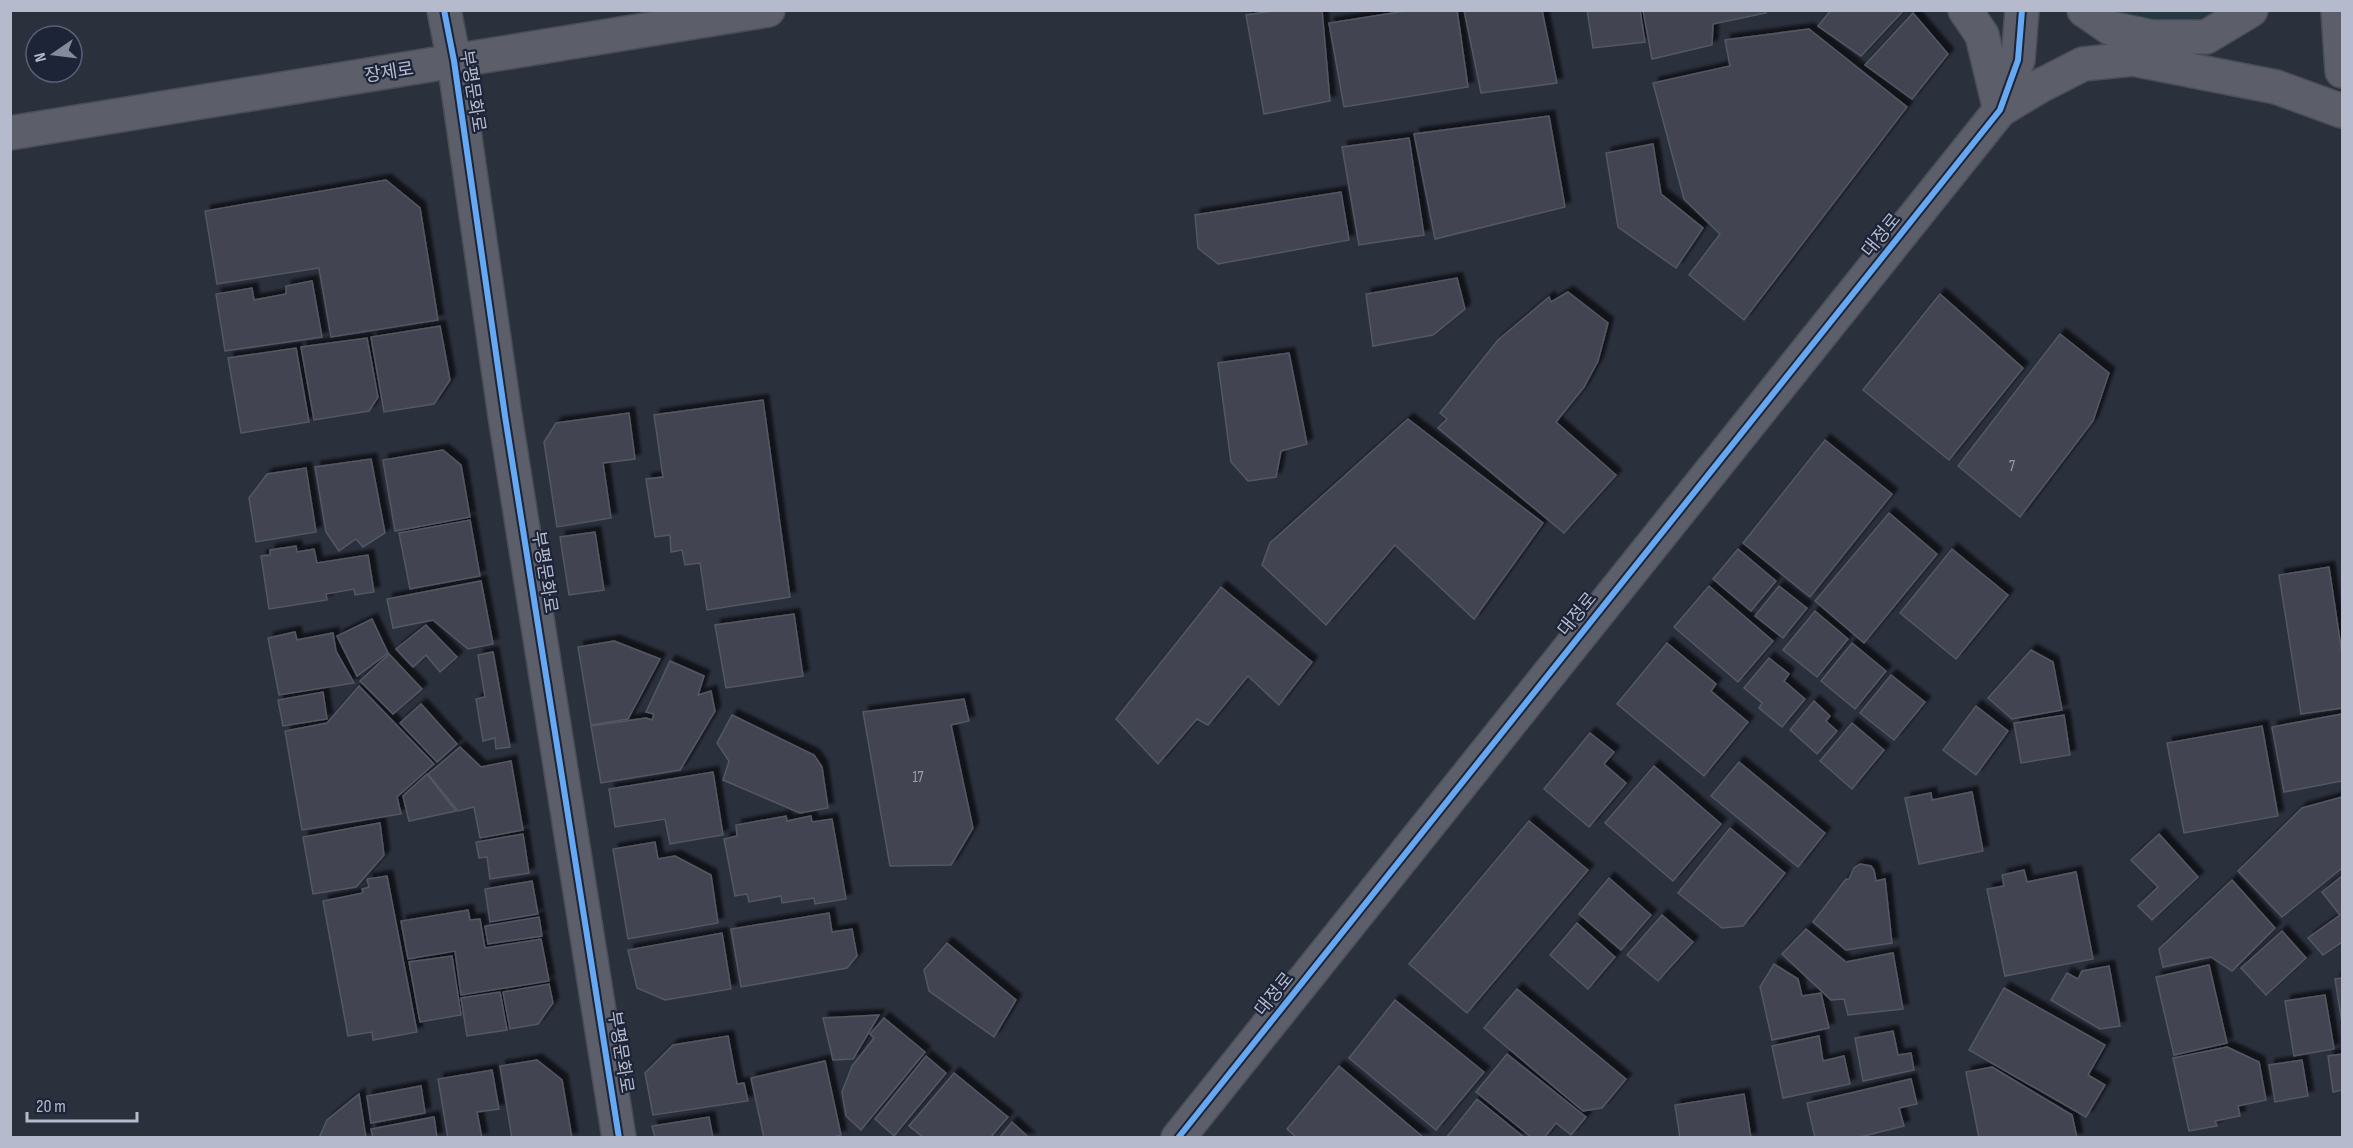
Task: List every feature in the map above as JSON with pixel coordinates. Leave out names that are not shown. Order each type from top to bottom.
[{"type":"street","name":"부평문화로","points":[[444,10],[454,61],[505,416],[619,1137]]},
{"type":"street","name":"장제로","points":[[10,133],[768,10]]},
{"type":"street","points":[[1965,10],[1982,35],[2000,110]]},
{"type":"street","points":[[2000,110],[2018,60],[2022,10]]},
{"type":"street","points":[[2084,10],[2109,28],[2152,37],[2206,37],[2251,10]]},
{"type":"street","points":[[2338,10],[2343,71]]},
{"type":"street","points":[[2000,110],[2040,86],[2084,64],[2133,59],[2276,87],[2343,111]]},
{"type":"street","name":"대정로","points":[[1178,1137],[2000,110]]},
{"type":"green space","points":[[2114,11],[2221,11],[2180,24],[2129,16]]},
{"type":"building","points":[[1280,10],[1322,10],[1330,101],[1264,114],[1246,15]]},
{"type":"building","points":[[1412,10],[1457,10],[1468,87],[1344,107],[1329,23]]},
{"type":"building","points":[[1464,10],[1542,10],[1557,83],[1481,93]]},
{"type":"building","points":[[1587,10],[1640,10],[1645,42],[1593,48]]},
{"type":"building","points":[[1643,10],[1766,10],[1766,13],[1713,24],[1712,45],[1652,59]]},
{"type":"building","points":[[1831,10],[1904,10],[1861,56],[1818,26]]},
{"type":"building","points":[[1913,13],[1948,54],[1912,99],[1865,65]]},
{"type":"building","points":[[1809,29],[1907,107],[1744,320],[1689,275],[1720,234],[1684,199],[1653,83],[1730,66],[1725,40]]},
{"type":"building","points":[[1549,116],[1565,207],[1435,239],[1414,134]]},
{"type":"building","points":[[1409,138],[1424,235],[1359,245],[1342,147]]},
{"type":"building","points":[[1653,144],[1661,194],[1703,228],[1676,268],[1618,227],[1606,153]]},
{"type":"building","points":[[386,180],[420,208],[438,320],[331,337],[319,268],[217,284],[205,211]]},
{"type":"building","points":[[1341,192],[1349,240],[1218,264],[1198,248],[1195,215]]},
{"type":"building","points":[[1457,278],[1465,309],[1433,335],[1373,346],[1366,294]]},
{"type":"building","points":[[312,281],[322,337],[225,351],[216,294],[252,288],[254,300],[286,294],[286,286]]},
{"type":"building","points":[[1568,292],[1608,323],[1598,361],[1584,387],[1556,422],[1616,475],[1564,533],[1438,428],[1447,419],[1440,413],[1498,340],[1549,297],[1551,302]]},
{"type":"building","points":[[1940,294],[2023,368],[1949,460],[1863,390]]},
{"type":"building","points":[[440,326],[450,380],[434,404],[384,412],[371,337]]},
{"type":"building","points":[[2060,334],[2109,373],[2093,421],[2020,517],[1958,466]]},
{"type":"building","points":[[367,338],[378,397],[369,411],[314,420],[301,347]]},
{"type":"building","points":[[296,348],[309,422],[241,433],[228,358]]},
{"type":"building","points":[[1289,353],[1307,444],[1281,451],[1276,477],[1248,481],[1231,462],[1218,363]]},
{"type":"building","points":[[763,400],[790,597],[707,610],[700,563],[685,565],[682,550],[671,552],[670,535],[655,537],[646,479],[663,477],[654,415]]},
{"type":"building","points":[[629,413],[635,459],[603,463],[611,518],[557,527],[544,442],[556,423]]},
{"type":"building","points":[[1408,419],[1543,523],[1474,619],[1395,545],[1326,625],[1262,565],[1270,543]]},
{"type":"building","points":[[1825,440],[1892,494],[1810,597],[1743,543]]},
{"type":"building","points":[[443,450],[461,465],[470,517],[395,531],[383,460]]},
{"type":"building","points":[[371,459],[385,533],[363,547],[356,539],[339,551],[326,532],[315,467]]},
{"type":"building","points":[[306,468],[316,532],[256,542],[249,498],[267,474]]},
{"type":"building","points":[[1889,513],[1937,554],[1864,643],[1815,601]]},
{"type":"building","points":[[470,520],[480,576],[410,589],[399,533]]},
{"type":"building","points":[[595,532],[604,590],[569,595],[560,537]]},
{"type":"building","points":[[296,546],[297,552],[314,549],[317,563],[368,555],[374,592],[355,595],[354,589],[326,594],[327,600],[269,609],[261,556],[270,555],[270,550]]},
{"type":"building","points":[[1738,549],[1776,581],[1751,611],[1713,579]]},
{"type":"building","points":[[1952,549],[2008,595],[1956,659],[1900,613]]},
{"type":"building","points":[[2329,567],[2342,654],[2342,708],[2301,714],[2279,575]]},
{"type":"building","points":[[481,581],[493,644],[468,649],[433,620],[393,628],[387,599]]},
{"type":"building","points":[[1709,586],[1773,641],[1738,682],[1674,627]]},
{"type":"building","points":[[1779,586],[1807,608],[1783,638],[1755,616]]},
{"type":"building","points":[[1221,587],[1312,662],[1279,705],[1248,676],[1208,725],[1197,719],[1158,764],[1116,719]]},
{"type":"building","points":[[1815,611],[1848,639],[1817,677],[1783,650]]},
{"type":"building","points":[[794,614],[803,676],[726,688],[715,625]]},
{"type":"building","points":[[372,619],[388,653],[357,676],[337,636]]},
{"type":"building","points":[[426,625],[457,657],[440,672],[426,655],[413,667],[396,649]]},
{"type":"building","points":[[295,632],[297,640],[333,633],[336,651],[354,683],[279,695],[268,638]]},
{"type":"building","points":[[614,641],[660,659],[628,719],[591,725],[578,647]]},
{"type":"building","points":[[1667,643],[1716,684],[1711,691],[1748,722],[1704,776],[1617,704]]},
{"type":"building","points":[[1852,643],[1886,671],[1855,709],[1821,681]]},
{"type":"building","points":[[2031,650],[2053,662],[2062,710],[2012,719],[1988,698]]},
{"type":"building","points":[[493,652],[510,747],[496,749],[495,738],[483,741],[476,699],[485,697],[478,655]]},
{"type":"building","points":[[389,654],[422,689],[393,714],[360,681]]},
{"type":"building","points":[[1769,658],[1789,674],[1784,681],[1805,699],[1782,727],[1759,708],[1762,703],[1744,688]]},
{"type":"building","points":[[670,661],[704,676],[698,695],[711,691],[715,711],[680,770],[601,783],[591,726],[646,718],[652,720],[654,714],[646,712]]},
{"type":"building","points":[[1891,675],[1925,702],[1894,740],[1860,713]]},
{"type":"building","points":[[359,686],[434,764],[397,797],[401,814],[302,830],[285,731],[327,723]]},
{"type":"building","points":[[323,692],[327,719],[283,726],[278,700]]},
{"type":"building","points":[[964,699],[969,721],[951,725],[973,828],[951,865],[890,866],[863,712]]},
{"type":"building","points":[[1814,701],[1830,716],[1826,721],[1837,731],[1817,754],[1790,730]]},
{"type":"building","points":[[421,704],[457,744],[437,762],[400,723]]},
{"type":"building","points":[[1976,706],[2008,731],[1976,775],[1943,750]]},
{"type":"building","points":[[2342,714],[2342,781],[2284,792],[2272,727]]},
{"type":"building","points":[[732,715],[814,755],[822,767],[828,808],[800,813],[723,780],[729,761],[717,743]]},
{"type":"building","points":[[2064,715],[2070,755],[2021,763],[2014,723]]},
{"type":"building","points":[[1852,723],[1884,750],[1852,789],[1820,761]]},
{"type":"building","points":[[2262,726],[2278,816],[2184,833],[2167,743]]},
{"type":"building","points":[[1590,733],[1614,752],[1604,764],[1626,783],[1589,827],[1544,789]]},
{"type":"building","points":[[460,747],[481,767],[511,761],[523,830],[480,838],[474,807],[458,811],[428,774]]},
{"type":"building","points":[[1739,762],[1825,833],[1798,867],[1711,796]]},
{"type":"building","points":[[1654,766],[1721,824],[1673,881],[1605,823]]},
{"type":"building","points":[[713,772],[723,835],[670,844],[665,819],[615,827],[609,789]]},
{"type":"building","points":[[427,774],[456,811],[409,821],[403,796]]},
{"type":"building","points":[[1972,792],[1983,851],[1919,864],[1905,798],[1931,793],[1932,800]]},
{"type":"building","points":[[2342,797],[2342,868],[2282,917],[2238,871],[2302,808]]},
{"type":"building","points":[[786,816],[787,821],[811,816],[812,822],[832,819],[846,899],[815,904],[814,898],[782,903],[781,896],[749,902],[747,894],[735,896],[724,839],[737,836],[736,825]]},
{"type":"building","points":[[1529,821],[1588,870],[1467,1013],[1409,964]]},
{"type":"building","points":[[380,823],[384,855],[356,887],[313,894],[303,837]]},
{"type":"building","points":[[1730,828],[1785,873],[1743,926],[1722,928],[1678,893]]},
{"type":"building","points":[[523,834],[529,873],[490,879],[487,857],[479,858],[476,842]]},
{"type":"building","points":[[2159,834],[2198,877],[2152,920],[2138,906],[2158,887],[2131,860]]},
{"type":"building","points":[[655,842],[658,859],[675,856],[711,875],[718,923],[628,939],[613,849]]},
{"type":"building","points":[[1860,864],[1871,866],[1876,881],[1885,879],[1892,943],[1846,950],[1813,922],[1846,879],[1849,879],[1854,868]]},
{"type":"building","points":[[2024,870],[2027,882],[2076,872],[2093,959],[2005,976],[1987,889],[2004,886],[2002,875]]},
{"type":"building","points":[[387,876],[417,1032],[373,1040],[372,1032],[348,1036],[323,901],[363,893],[362,889],[369,887],[367,879]]},
{"type":"building","points":[[2342,876],[2342,942],[2323,955],[2308,938],[2340,915],[2322,892]]},
{"type":"building","points":[[1609,878],[1651,915],[1621,950],[1579,914]]},
{"type":"building","points":[[2232,880],[2275,928],[2232,971],[2211,957],[2163,967],[2159,949]]},
{"type":"building","points":[[532,881],[538,914],[490,922],[485,889]]},
{"type":"building","points":[[468,910],[470,920],[480,919],[485,948],[541,939],[549,981],[461,995],[455,951],[408,959],[401,921]]},
{"type":"building","points":[[829,913],[832,932],[852,929],[857,956],[847,968],[741,987],[731,929]]},
{"type":"building","points":[[1662,915],[1693,942],[1658,981],[1627,955]]},
{"type":"building","points":[[539,917],[542,936],[488,944],[485,926]]},
{"type":"building","points":[[1577,923],[1615,957],[1588,989],[1550,955]]},
{"type":"building","points":[[1806,929],[1846,962],[1893,953],[1903,1009],[1848,1015],[1844,999],[1831,1000],[1782,954]]},
{"type":"building","points":[[2282,931],[2306,958],[2266,995],[2241,968]]},
{"type":"building","points":[[722,933],[731,989],[665,1000],[637,988],[628,950]]},
{"type":"building","points":[[947,943],[1016,1000],[994,1037],[929,991],[924,970]]},
{"type":"building","points":[[452,956],[461,1015],[420,1022],[409,962]]},
{"type":"building","points":[[1774,964],[1798,979],[1802,996],[1821,993],[1829,1028],[1772,1040],[1760,987]]},
{"type":"building","points":[[2209,965],[2227,1043],[2174,1055],[2156,977]]},
{"type":"building","points":[[2109,966],[2120,1026],[2100,1029],[2051,1000],[2067,973],[2078,979],[2082,971]]},
{"type":"building","points":[[2342,978],[2342,1023],[2335,979]]},
{"type":"building","points":[[549,984],[553,1003],[538,1024],[510,1029],[503,992]]},
{"type":"building","points":[[2004,988],[2105,1045],[2088,1075],[2105,1085],[2086,1117],[1969,1050]]},
{"type":"building","points":[[1517,989],[1626,1079],[1602,1108],[1583,1111],[1484,1028]]},
{"type":"building","points":[[500,992],[507,1030],[467,1036],[461,998]]},
{"type":"building","points":[[2325,995],[2334,1049],[2294,1056],[2285,1001]]},
{"type":"building","points":[[1395,1000],[1484,1072],[1436,1130],[1349,1058]]},
{"type":"building","points":[[879,1015],[853,1059],[833,1060],[823,1018]]},
{"type":"building","points":[[884,1018],[925,1052],[861,1130],[846,1116],[842,1092],[852,1066],[874,1038],[870,1034]]},
{"type":"building","points":[[1893,1031],[1898,1055],[1911,1053],[1914,1070],[1863,1081],[1855,1038]]},
{"type":"building","points":[[728,1036],[737,1084],[744,1083],[748,1101],[653,1115],[645,1073],[673,1045]]},
{"type":"building","points":[[1819,1036],[1823,1061],[1844,1056],[1850,1084],[1783,1098],[1772,1046]]},
{"type":"building","points":[[2227,1047],[2259,1062],[2266,1100],[2238,1106],[2240,1116],[2215,1121],[2217,1126],[2189,1131],[2173,1058]]},
{"type":"building","points":[[1507,1054],[1586,1117],[1571,1135],[1556,1123],[1544,1138],[1532,1138],[1476,1092]]},
{"type":"building","points":[[2342,1054],[2342,1090],[2333,1092],[2328,1056]]},
{"type":"building","points":[[926,1056],[946,1073],[894,1136],[875,1119]]},
{"type":"building","points":[[537,1060],[562,1080],[572,1138],[512,1138],[500,1066]]},
{"type":"building","points":[[2302,1060],[2308,1096],[2275,1102],[2269,1065]]},
{"type":"building","points":[[825,1061],[841,1135],[830,1138],[764,1138],[751,1078]]},
{"type":"building","points":[[1339,1066],[1424,1138],[1297,1138],[1287,1129]]},
{"type":"building","points":[[1992,1067],[2072,1115],[2077,1138],[1979,1138],[1966,1072]]},
{"type":"building","points":[[492,1070],[499,1109],[477,1112],[482,1138],[448,1138],[438,1079]]},
{"type":"building","points":[[954,1073],[1008,1117],[990,1138],[924,1138],[909,1126]]},
{"type":"building","points":[[1911,1079],[1917,1104],[1899,1108],[1904,1126],[1856,1138],[1815,1138],[1807,1103]]},
{"type":"building","points":[[421,1086],[425,1113],[371,1123],[367,1096]]},
{"type":"building","points":[[359,1094],[366,1138],[319,1138],[327,1120]]},
{"type":"building","points":[[1744,1094],[1751,1138],[1680,1138],[1675,1105]]},
{"type":"building","points":[[1477,1099],[1525,1138],[1446,1138]]},
{"type":"building","points":[[434,1117],[437,1138],[373,1138],[371,1129]]},
{"type":"building","points":[[709,1117],[713,1138],[655,1138],[652,1126]]},
{"type":"building","points":[[1012,1122],[1029,1138],[999,1138]]},
{"type":"cycle path","points":[[444,10],[454,61],[505,416],[619,1138]]},
{"type":"cycle path","points":[[1178,1138],[2000,110],[2018,60],[2022,10]]}]
